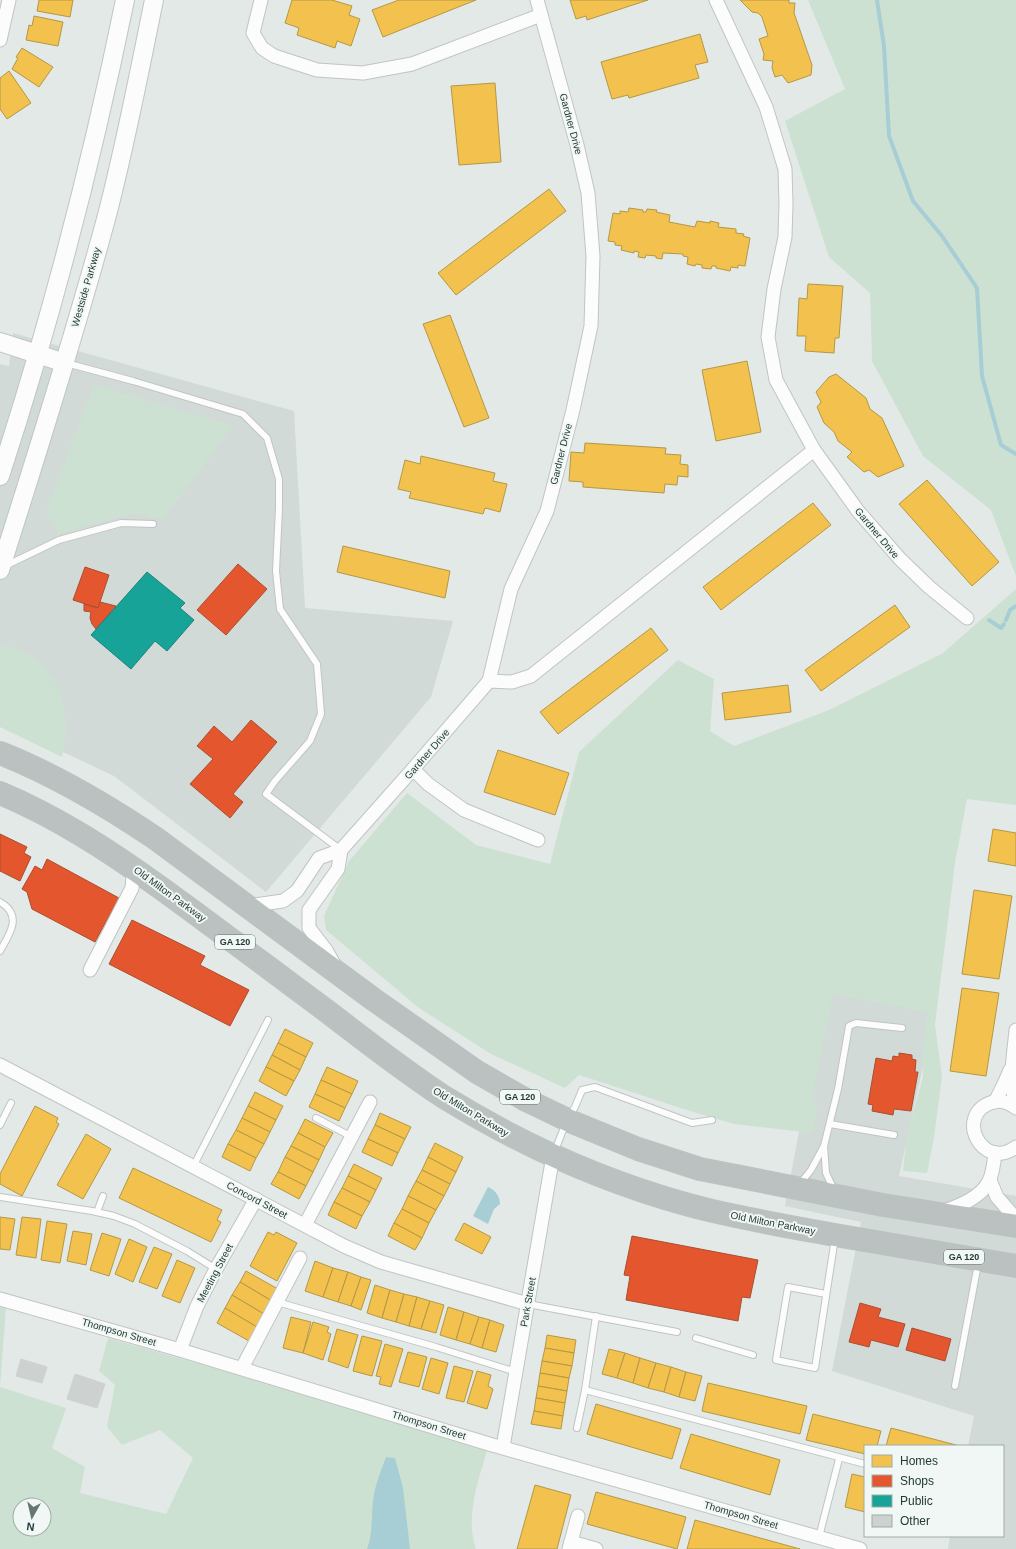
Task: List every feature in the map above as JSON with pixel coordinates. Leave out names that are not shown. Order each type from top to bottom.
[{"type":"highway","name":"GA 120","points":[[2,752],[72,786],[155,838],[340,974],[477,1072],[526,1100],[567,1120],[638,1149],[700,1169],[938,1214],[1016,1226]]},
{"type":"highway","name":"Old Milton Parkway","points":[[0,793],[72,829],[131,865],[367,1042],[442,1095],[498,1129],[552,1156],[603,1177],[687,1204],[743,1218],[1016,1266]]},
{"type":"main road","points":[[0,476],[37,354],[76,214],[125,0]]},
{"type":"main road","name":"Westside Parkway","points":[[0,569],[65,363],[106,218],[154,0]]},
{"type":"main road","points":[[0,342],[65,363]]},
{"type":"street","points":[[0,40],[9,0]]},
{"type":"street","points":[[261,0],[253,33],[262,48],[274,56],[317,70],[363,73],[412,64],[541,15]]},
{"type":"street","name":"Gardner Drive","points":[[247,906],[283,901],[297,891],[319,858],[341,850],[414,769],[489,681],[511,589],[547,511],[573,410],[592,326],[594,256],[588,193],[577,145],[537,0]]},
{"type":"street","name":"Gardner Drive","points":[[716,0],[766,107],[785,169],[785,237],[774,289],[768,337],[776,380],[814,450],[858,511],[900,559],[928,587],[967,618]]},
{"type":"street","points":[[489,681],[512,682],[531,676],[814,450]]},
{"type":"street","points":[[414,769],[428,784],[464,810],[538,840]]},
{"type":"street","points":[[340,974],[326,950],[310,928],[309,910],[338,869],[341,850]]},
{"type":"street","points":[[90,970],[132,888],[133,876],[131,865]]},
{"type":"street","points":[[132,888],[158,886]]},
{"type":"street","points":[[1016,1030],[1013,1057],[1013,1086],[1016,1104]]},
{"type":"street","points":[[995,1102],[1005,1082],[1013,1057]]},
{"type":"street","name":"Concord Street","points":[[0,1065],[344,1246],[381,1262],[528,1304]]},
{"type":"street","points":[[305,1225],[370,1102]]},
{"type":"street","points":[[1016,1108],[1007,1103],[995,1102],[987,1105],[978,1112],[974,1124],[976,1139],[981,1146],[988,1151],[1003,1153],[1011,1151],[1016,1147]]},
{"type":"street","points":[[938,1214],[959,1205],[977,1194],[985,1187],[990,1180],[995,1153]]},
{"type":"street","name":"Park Street","points":[[503,1448],[552,1156]]},
{"type":"street","points":[[990,1180],[997,1197],[1016,1219]]},
{"type":"street","name":"Meeting Street","points":[[180,1350],[197,1306],[216,1269],[256,1199]]},
{"type":"street","points":[[242,1368],[300,1258]]},
{"type":"street","name":"Thompson Street","points":[[0,1299],[242,1368],[503,1448],[860,1549]]},
{"type":"street","points":[[578,1516],[570,1546],[596,1549]]},
{"type":"lane","points":[[65,363],[134,381],[243,414],[267,438],[279,479],[276,571],[280,609],[317,664],[321,714],[310,741],[275,781],[266,794],[341,850]]},
{"type":"lane","points":[[0,569],[59,540],[121,523],[153,524]]},
{"type":"lane","points":[[0,902],[10,910],[13,930],[2,944],[0,951]]},
{"type":"lane","points":[[193,1167],[268,1020]]},
{"type":"lane","points":[[796,1188],[811,1170],[824,1146],[838,1089],[849,1026],[856,1023],[902,1028]]},
{"type":"lane","points":[[552,1156],[567,1120],[575,1107],[582,1090],[595,1087],[692,1123],[712,1120]]},
{"type":"lane","points":[[0,1125],[11,1103]]},
{"type":"lane","points":[[316,1118],[352,1137]]},
{"type":"lane","points":[[830,1124],[894,1135]]},
{"type":"lane","points":[[824,1146],[826,1173],[837,1195]]},
{"type":"lane","points":[[96,1212],[103,1196]]},
{"type":"lane","points":[[0,1197],[114,1216],[135,1224],[216,1269]]},
{"type":"lane","points":[[826,1294],[788,1288],[776,1360],[815,1368],[836,1235]]},
{"type":"lane","points":[[955,1386],[978,1259]]},
{"type":"lane","points":[[277,1302],[436,1347],[516,1372]]},
{"type":"lane","points":[[528,1304],[677,1332]]},
{"type":"lane","points":[[576,1428],[585,1390],[596,1316]]},
{"type":"lane","points":[[696,1338],[753,1355]]},
{"type":"lane","points":[[585,1390],[839,1459],[864,1464]]},
{"type":"lane","points":[[819,1537],[839,1459]]},
{"type":"shaded area","points":[[13,333],[294,411],[305,608],[453,621],[431,697],[266,892],[114,776],[0,722],[0,364],[9,366]]},
{"type":"shaded area","points":[[826,988],[935,1011],[899,1176],[1016,1196],[1016,1549],[948,1549],[950,1537],[1004,1537],[1004,1445],[968,1445],[974,1416],[832,1371],[861,1222],[785,1206]]},
{"type":"green space","points":[[808,0],[1016,0],[1016,576],[991,510],[923,456],[872,361],[870,293],[829,257],[785,121],[845,89]]},
{"type":"green space","points":[[94,385],[233,426],[163,520],[131,513],[58,534],[46,513]]},
{"type":"green space","points":[[1016,589],[1016,805],[967,799],[955,863],[935,1025],[942,1077],[934,1138],[927,1173],[903,1171],[907,1135],[923,1077],[922,1053],[928,1012],[833,994],[811,1102],[817,1106],[813,1133],[734,1124],[579,1075],[565,1088],[491,1054],[419,1008],[326,930],[324,916],[349,861],[407,793],[476,845],[550,864],[579,752],[678,660],[714,679],[710,731],[734,746],[829,710],[943,653]]},
{"type":"green space","points":[[0,644],[31,656],[48,671],[55,682],[60,694],[65,719],[62,757],[0,727]]},
{"type":"green space","points":[[0,1306],[6,1308],[0,1387]]},
{"type":"green space","points":[[108,1338],[312,1396],[313,1392],[487,1451],[472,1512],[473,1537],[476,1549],[0,1549],[0,1387],[66,1408],[52,1448],[85,1467],[80,1493],[166,1514],[193,1458],[160,1430],[122,1445],[107,1427],[115,1385],[99,1371]]},
{"type":"water","points":[[488,1187],[497,1194],[500,1204],[494,1209],[488,1224],[473,1216]]},
{"type":"water","points":[[386,1457],[395,1458],[403,1488],[410,1549],[367,1549],[371,1532],[372,1508],[375,1491]]},
{"type":"building: Homes","points":[[39,0],[73,0],[70,17],[37,11]]},
{"type":"building: Homes","points":[[292,0],[332,0],[352,6],[349,15],[360,19],[351,46],[337,41],[335,48],[297,35],[299,28],[285,23]]},
{"type":"building: Homes","points":[[399,0],[476,0],[383,37],[372,10]]},
{"type":"building: Homes","points":[[570,0],[648,0],[587,20],[586,16],[576,19]]},
{"type":"building: Homes","points":[[740,0],[789,0],[789,3],[795,3],[794,13],[812,65],[811,75],[788,83],[782,75],[775,77],[772,68],[773,61],[763,60],[764,54],[759,39],[768,36],[762,17],[758,13],[752,12]]},
{"type":"building: Homes","points":[[34,16],[63,22],[58,46],[26,40],[29,25],[32,26]]},
{"type":"building: Homes","points":[[700,34],[708,62],[695,65],[699,78],[629,98],[628,95],[612,99],[601,62]]},
{"type":"building: Homes","points":[[22,48],[53,67],[39,87],[12,69],[18,58],[16,57]]},
{"type":"building: Homes","points":[[9,71],[31,103],[7,119],[0,109],[0,78]]},
{"type":"building: Homes","points":[[495,83],[501,162],[459,165],[451,86]]},
{"type":"building: Homes","points":[[549,189],[566,211],[456,295],[438,273]]},
{"type":"building: Homes","points":[[629,208],[643,210],[643,212],[646,212],[647,209],[657,210],[656,212],[670,215],[669,222],[695,227],[697,221],[710,223],[710,221],[719,223],[718,227],[736,229],[736,233],[744,234],[743,236],[750,238],[745,266],[738,265],[738,268],[731,267],[730,271],[716,268],[716,266],[712,266],[711,269],[702,268],[702,265],[696,264],[695,266],[687,264],[688,257],[683,256],[683,254],[663,253],[662,259],[656,258],[656,256],[646,255],[645,258],[638,257],[639,252],[634,251],[634,253],[621,250],[622,246],[615,245],[615,242],[608,241],[613,213],[620,214],[620,211],[628,212]]},
{"type":"building: Homes","points":[[808,284],[843,286],[839,338],[835,338],[834,353],[805,351],[806,336],[797,336],[799,298],[807,299]]},
{"type":"building: Homes","points":[[450,315],[489,418],[464,427],[423,324]]},
{"type":"building: Homes","points":[[747,361],[761,432],[716,441],[702,370]]},
{"type":"building: Homes","points":[[836,374],[866,398],[870,409],[882,418],[904,466],[878,477],[869,470],[864,472],[847,457],[852,452],[838,441],[834,432],[824,423],[817,407],[821,402],[816,392],[829,377]]},
{"type":"building: Homes","points":[[585,443],[666,448],[665,454],[681,455],[680,464],[688,465],[688,477],[678,476],[677,485],[665,484],[664,493],[583,487],[583,482],[569,481],[571,452],[584,453]]},
{"type":"building: Homes","points":[[421,456],[495,473],[493,481],[507,484],[500,512],[485,508],[483,514],[409,498],[411,492],[398,489],[405,460],[420,464]]},
{"type":"building: Homes","points":[[927,480],[999,562],[972,586],[899,504]]},
{"type":"building: Homes","points":[[813,503],[831,525],[721,610],[703,587]]},
{"type":"building: Homes","points":[[343,546],[450,571],[445,598],[337,572]]},
{"type":"building: Homes","points":[[895,605],[910,627],[821,691],[805,670]]},
{"type":"building: Homes","points":[[651,628],[668,650],[558,734],[540,712]]},
{"type":"building: Homes","points":[[788,685],[791,712],[725,720],[722,693]]},
{"type":"building: Homes","points":[[498,750],[569,773],[555,815],[484,792]]},
{"type":"building: Homes","points":[[993,829],[1016,833],[1016,866],[988,861]]},
{"type":"building: Homes","points":[[974,890],[1012,896],[999,979],[962,974]]},
{"type":"building: Homes","points":[[962,988],[999,993],[986,1076],[950,1071]]},
{"type":"building: Homes","points":[[285,1029],[313,1043],[306,1057],[278,1043]]},
{"type":"building: Homes","points":[[278,1043],[306,1057],[300,1070],[272,1055]]},
{"type":"building: Homes","points":[[272,1055],[300,1070],[294,1081],[266,1067]]},
{"type":"building: Homes","points":[[266,1067],[294,1081],[286,1096],[259,1081]]},
{"type":"building: Homes","points":[[327,1067],[358,1081],[352,1094],[321,1080]]},
{"type":"building: Homes","points":[[321,1080],[352,1094],[345,1108],[315,1094]]},
{"type":"building: Homes","points":[[255,1092],[283,1106],[276,1120],[248,1106]]},
{"type":"building: Homes","points":[[315,1094],[345,1108],[339,1121],[309,1107]]},
{"type":"building: Homes","points":[[35,1106],[58,1118],[56,1122],[59,1124],[22,1196],[0,1184],[0,1174]]},
{"type":"building: Homes","points":[[248,1106],[276,1120],[270,1132],[242,1118]]},
{"type":"building: Homes","points":[[380,1113],[411,1127],[405,1139],[375,1125]]},
{"type":"building: Homes","points":[[242,1118],[270,1132],[264,1144],[236,1130]]},
{"type":"building: Homes","points":[[305,1119],[333,1133],[325,1147],[298,1133]]},
{"type":"building: Homes","points":[[375,1125],[405,1139],[398,1153],[368,1139]]},
{"type":"building: Homes","points":[[236,1130],[264,1144],[256,1158],[228,1144]]},
{"type":"building: Homes","points":[[298,1133],[325,1147],[319,1160],[291,1146]]},
{"type":"building: Homes","points":[[86,1134],[111,1149],[83,1199],[57,1185]]},
{"type":"building: Homes","points":[[368,1139],[398,1153],[392,1166],[362,1152]]},
{"type":"building: Homes","points":[[435,1143],[463,1157],[456,1172],[428,1157]]},
{"type":"building: Homes","points":[[228,1144],[256,1158],[250,1171],[222,1157]]},
{"type":"building: Homes","points":[[291,1146],[319,1160],[313,1172],[285,1157]]},
{"type":"building: Homes","points":[[285,1157],[313,1172],[306,1186],[278,1172]]},
{"type":"building: Homes","points":[[428,1157],[456,1172],[450,1184],[422,1170]]},
{"type":"building: Homes","points":[[354,1164],[382,1178],[376,1190],[348,1176]]},
{"type":"building: Homes","points":[[133,1168],[222,1210],[217,1220],[221,1222],[211,1242],[119,1198]]},
{"type":"building: Homes","points":[[422,1170],[450,1184],[444,1196],[416,1181]]},
{"type":"building: Homes","points":[[278,1172],[306,1186],[299,1199],[271,1184]]},
{"type":"building: Homes","points":[[348,1176],[376,1190],[370,1202],[342,1188]]},
{"type":"building: Homes","points":[[416,1181],[444,1196],[436,1210],[408,1196]]},
{"type":"building: Homes","points":[[342,1188],[370,1202],[362,1216],[334,1202]]},
{"type":"building: Homes","points":[[408,1196],[436,1210],[429,1223],[402,1209]]},
{"type":"building: Homes","points":[[334,1202],[362,1216],[356,1229],[328,1215]]},
{"type":"building: Homes","points":[[402,1209],[429,1223],[422,1238],[394,1223]]},
{"type":"building: Homes","points":[[0,1217],[15,1219],[10,1250],[0,1249]]},
{"type":"building: Homes","points":[[22,1217],[41,1219],[36,1258],[16,1255]]},
{"type":"building: Homes","points":[[47,1221],[67,1224],[60,1263],[41,1260]]},
{"type":"building: Homes","points":[[394,1223],[422,1238],[415,1250],[388,1236]]},
{"type":"building: Homes","points":[[464,1223],[491,1237],[482,1254],[455,1240]]},
{"type":"building: Homes","points":[[73,1231],[92,1234],[86,1265],[67,1261]]},
{"type":"building: Homes","points":[[268,1232],[274,1235],[276,1232],[297,1243],[277,1281],[250,1266]]},
{"type":"building: Homes","points":[[102,1233],[121,1239],[109,1276],[90,1270]]},
{"type":"building: Homes","points":[[129,1239],[147,1247],[133,1282],[115,1274]]},
{"type":"building: Homes","points":[[154,1247],[172,1254],[157,1289],[139,1282]]},
{"type":"building: Homes","points":[[177,1260],[195,1268],[180,1303],[162,1296]]},
{"type":"building: Homes","points":[[315,1261],[333,1268],[323,1297],[305,1291]]},
{"type":"building: Homes","points":[[333,1268],[348,1272],[338,1302],[323,1297]]},
{"type":"building: Homes","points":[[246,1271],[278,1289],[272,1301],[240,1282]]},
{"type":"building: Homes","points":[[348,1272],[361,1277],[351,1306],[338,1302]]},
{"type":"building: Homes","points":[[361,1277],[371,1280],[361,1310],[351,1306]]},
{"type":"building: Homes","points":[[240,1282],[272,1301],[264,1314],[232,1295]]},
{"type":"building: Homes","points":[[375,1285],[390,1290],[382,1318],[367,1313]]},
{"type":"building: Homes","points":[[390,1290],[404,1294],[396,1322],[382,1318]]},
{"type":"building: Homes","points":[[404,1294],[417,1297],[409,1326],[396,1322]]},
{"type":"building: Homes","points":[[232,1295],[264,1314],[257,1327],[225,1308]]},
{"type":"building: Homes","points":[[417,1297],[430,1301],[421,1329],[409,1326]]},
{"type":"building: Homes","points":[[430,1301],[444,1305],[436,1333],[421,1329]]},
{"type":"building: Homes","points":[[448,1307],[464,1312],[456,1340],[440,1335]]},
{"type":"building: Homes","points":[[225,1308],[257,1327],[249,1341],[217,1323]]},
{"type":"building: Homes","points":[[464,1312],[479,1317],[470,1344],[456,1340]]},
{"type":"building: Homes","points":[[291,1317],[311,1322],[303,1353],[283,1348]]},
{"type":"building: Homes","points":[[479,1317],[490,1320],[482,1348],[470,1344]]},
{"type":"building: Homes","points":[[490,1320],[504,1325],[496,1352],[482,1348]]},
{"type":"building: Homes","points":[[313,1322],[329,1327],[327,1332],[331,1334],[323,1360],[303,1353]]},
{"type":"building: Homes","points":[[337,1329],[358,1335],[348,1368],[328,1361]]},
{"type":"building: Homes","points":[[547,1335],[576,1340],[574,1353],[545,1348]]},
{"type":"building: Homes","points":[[362,1336],[382,1341],[372,1376],[353,1371]]},
{"type":"building: Homes","points":[[385,1344],[403,1349],[391,1387],[379,1384],[381,1377],[376,1376]]},
{"type":"building: Homes","points":[[545,1348],[574,1353],[572,1366],[542,1361]]},
{"type":"building: Homes","points":[[609,1349],[625,1353],[617,1378],[602,1374]]},
{"type":"building: Homes","points":[[408,1352],[427,1357],[419,1387],[399,1382]]},
{"type":"building: Homes","points":[[625,1353],[640,1358],[633,1383],[617,1378]]},
{"type":"building: Homes","points":[[431,1358],[448,1363],[439,1394],[422,1389]]},
{"type":"building: Homes","points":[[640,1358],[656,1363],[648,1388],[633,1383]]},
{"type":"building: Homes","points":[[542,1361],[572,1366],[569,1378],[540,1373]]},
{"type":"building: Homes","points":[[656,1363],[671,1367],[664,1392],[648,1388]]},
{"type":"building: Homes","points":[[454,1366],[473,1371],[464,1402],[446,1398]]},
{"type":"building: Homes","points":[[671,1367],[686,1372],[679,1397],[664,1392]]},
{"type":"building: Homes","points":[[477,1371],[491,1375],[488,1386],[493,1389],[487,1409],[467,1403]]},
{"type":"building: Homes","points":[[686,1372],[702,1376],[695,1401],[679,1397]]},
{"type":"building: Homes","points":[[540,1373],[569,1378],[567,1391],[538,1386]]},
{"type":"building: Homes","points":[[708,1383],[807,1406],[800,1434],[702,1411]]},
{"type":"building: Homes","points":[[538,1386],[567,1391],[565,1403],[536,1398]]},
{"type":"building: Homes","points":[[536,1398],[565,1403],[563,1416],[534,1411]]},
{"type":"building: Homes","points":[[596,1404],[681,1429],[672,1459],[587,1434]]},
{"type":"building: Homes","points":[[534,1411],[563,1416],[561,1429],[531,1424]]},
{"type":"building: Homes","points":[[813,1414],[881,1431],[877,1445],[864,1445],[864,1454],[806,1440]]},
{"type":"building: Homes","points":[[891,1428],[956,1445],[886,1445]]},
{"type":"building: Homes","points":[[691,1434],[780,1460],[770,1495],[680,1468]]},
{"type":"building: Homes","points":[[852,1474],[864,1477],[864,1512],[845,1507]]},
{"type":"building: Homes","points":[[535,1485],[571,1495],[557,1549],[517,1549]]},
{"type":"building: Homes","points":[[596,1492],[686,1517],[677,1549],[587,1524]]},
{"type":"building: Homes","points":[[695,1520],[800,1549],[687,1549]]},
{"type":"building: Shops","points":[[238,564],[267,589],[226,635],[197,610]]},
{"type":"building: Shops","points":[[85,567],[109,575],[98,608],[73,600]]},
{"type":"building: Shops","points":[[100,602],[116,606],[96,629],[90,618],[91,612],[84,611],[84,604],[98,608]]},
{"type":"building: Shops","points":[[251,720],[277,742],[233,794],[243,802],[230,818],[190,784],[213,759],[197,746],[214,726],[232,742]]},
{"type":"building: Shops","points":[[0,834],[27,847],[24,853],[31,857],[20,881],[0,871]]},
{"type":"building: Shops","points":[[47,859],[119,898],[95,942],[32,909],[27,892],[22,889],[35,866],[42,870]]},
{"type":"building: Shops","points":[[132,920],[205,956],[200,965],[249,990],[230,1026],[109,964]]},
{"type":"building: Shops","points":[[899,1053],[912,1055],[912,1059],[916,1060],[915,1072],[918,1072],[911,1111],[894,1109],[893,1115],[872,1111],[873,1105],[868,1104],[876,1058],[892,1061],[893,1056],[899,1057]]},
{"type":"building: Shops","points":[[632,1236],[758,1260],[750,1298],[742,1297],[738,1321],[626,1300],[630,1276],[624,1275]]},
{"type":"building: Shops","points":[[860,1303],[881,1309],[878,1317],[905,1324],[898,1347],[871,1340],[869,1347],[849,1342]]},
{"type":"building: Shops","points":[[912,1328],[951,1339],[945,1361],[906,1350]]},
{"type":"building: Public","points":[[147,572],[185,603],[180,608],[194,620],[167,651],[155,641],[131,669],[91,635]]},
{"type":"building: Other","points":[[21,1359],[47,1367],[42,1383],[16,1376]]},
{"type":"building: Other","points":[[75,1374],[105,1384],[97,1408],[67,1399]]},
{"type":"waterway","points":[[877,0],[884,46],[889,136],[913,201],[942,236],[977,288],[982,376],[1001,445],[1016,454]]},
{"type":"waterway","points":[[1006,620],[1010,610],[1016,606]]},
{"type":"waterway","points":[[989,620],[1001,628],[1004,624]]}]
